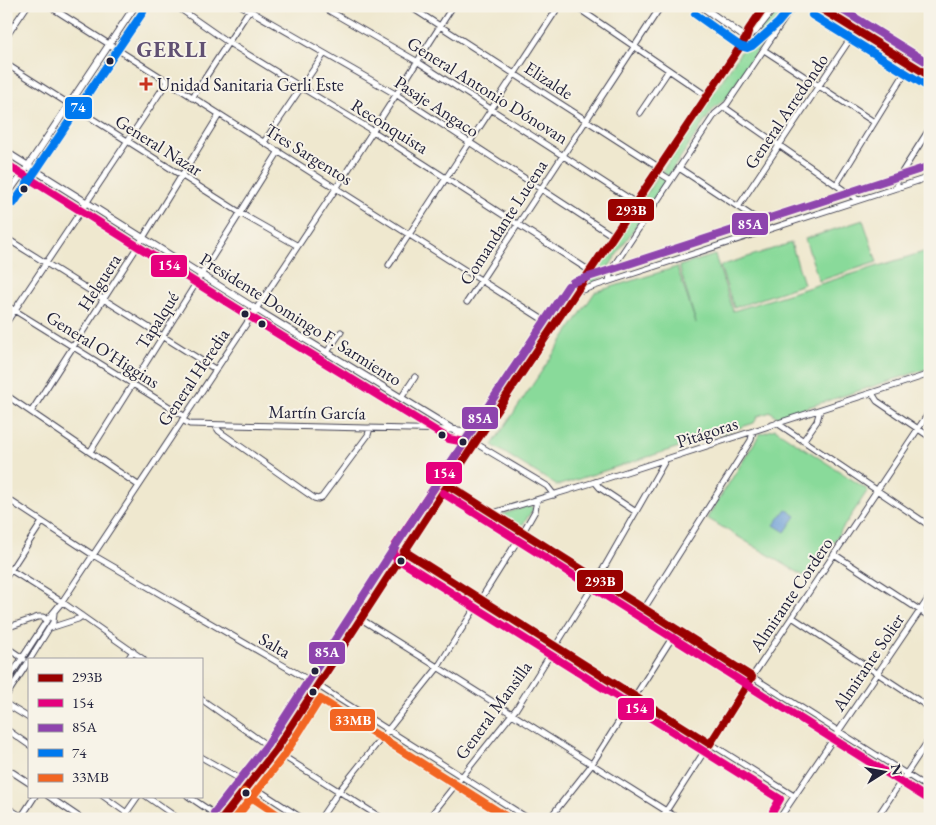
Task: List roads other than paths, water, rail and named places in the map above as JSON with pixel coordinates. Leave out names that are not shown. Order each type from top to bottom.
[{"type":"main road","points":[[222,819],[275,751],[404,551],[477,444],[765,6]]},
{"type":"main road","points":[[747,36],[755,31],[774,6]]},
{"type":"main road","points":[[763,22],[779,6]]},
{"type":"main road","points":[[817,6],[930,76]]},
{"type":"main road","points":[[836,6],[930,64]]},
{"type":"street","points":[[6,37],[28,6]]},
{"type":"street","name":"Tres Sargentos","points":[[49,6],[219,115],[337,187],[553,326]]},
{"type":"street","points":[[6,197],[135,6]]},
{"type":"street","name":"Reconquista","points":[[176,6],[229,42],[373,131],[590,271]]},
{"type":"street","name":"Pasaje Angaco","points":[[242,6],[251,8],[324,54],[397,95],[613,236]]},
{"type":"street","name":"General Antonio Dónovan","points":[[321,6],[418,62],[636,203]]},
{"type":"street","name":"Elizalde","points":[[409,6],[654,164],[658,172],[671,180]]},
{"type":"street","name":"General Heredia","points":[[6,683],[47,620],[62,602],[337,187],[453,6]]},
{"type":"street","points":[[389,265],[559,6]]},
{"type":"street","points":[[575,6],[707,96]]},
{"type":"street","name":"Comandante Lucena","points":[[467,302],[661,6]]},
{"type":"street","points":[[700,6],[747,36]]},
{"type":"street","points":[[609,281],[611,270],[715,114],[724,107],[793,6]]},
{"type":"street","points":[[192,98],[251,8]]},
{"type":"street","name":"General Arredondo","points":[[738,207],[856,30]]},
{"type":"street","points":[[764,50],[874,122]]},
{"type":"street","points":[[264,142],[324,54]]},
{"type":"street","points":[[836,185],[916,55]]},
{"type":"street","name":"General Nazar","points":[[6,64],[127,142],[298,246]]},
{"type":"street","points":[[640,114],[669,70]]},
{"type":"street","points":[[6,323],[167,82]]},
{"type":"street","points":[[724,107],[858,200]]},
{"type":"street","name":"Helguera","points":[[31,412],[144,238],[219,115]]},
{"type":"street","points":[[897,188],[897,180],[930,128]]},
{"type":"street","name":"Tapalqué","points":[[90,452],[279,151]]},
{"type":"street","name":"Presidente Domingo F. Sarmiento","points":[[6,152],[256,309],[547,486],[554,495]]},
{"type":"street","points":[[679,168],[761,222],[766,230]]},
{"type":"street","points":[[576,292],[930,177]]},
{"type":"street","points":[[6,238],[215,369]]},
{"type":"street","name":"General O'Higgins","points":[[6,305],[134,384],[183,418]]},
{"type":"street","points":[[327,352],[341,332]]},
{"type":"street","name":"Pitágoras","points":[[493,513],[930,374]]},
{"type":"street","points":[[401,398],[415,377]]},
{"type":"street","points":[[872,393],[877,401],[930,437]]},
{"type":"street","points":[[6,395],[138,485]]},
{"type":"street","points":[[803,441],[817,421],[820,410]]},
{"type":"street","name":"Almirante Cordero","points":[[661,819],[752,677],[930,412]]},
{"type":"street","name":"Martín García","points":[[183,418],[190,424],[454,430],[482,434]]},
{"type":"street","points":[[777,423],[930,526]]},
{"type":"street","points":[[215,425],[223,434],[318,499],[322,497],[368,435],[370,428]]},
{"type":"street","points":[[644,608],[751,440],[753,431]]},
{"type":"street","name":"General Mansilla","points":[[428,819],[512,714],[597,580],[666,459]]},
{"type":"street","points":[[595,482],[600,488],[636,512]]},
{"type":"street","points":[[448,485],[930,790]]},
{"type":"street","name":"Salta","points":[[6,498],[93,555],[317,685],[529,819]]},
{"type":"street","points":[[320,819],[339,791],[438,666],[523,532],[535,511],[537,500]]},
{"type":"street","points":[[6,577],[9,568],[42,522]]},
{"type":"street","points":[[404,551],[794,796]]},
{"type":"street","points":[[834,554],[930,617]]},
{"type":"street","points":[[9,568],[62,602],[142,658]]},
{"type":"street","name":"Almirante Solier","points":[[782,818],[794,796],[930,596]]},
{"type":"street","name":"General Heredia","points":[[31,658],[50,628],[54,613]]},
{"type":"street","points":[[50,628],[82,616]]},
{"type":"street","points":[[6,628],[38,617],[47,620]]},
{"type":"street","points":[[792,617],[930,708]]},
{"type":"street","points":[[361,619],[679,819]]},
{"type":"street","points":[[548,819],[592,764],[677,630]]},
{"type":"street","points":[[6,647],[28,661]]},
{"type":"street","points":[[129,658],[133,651]]},
{"type":"street","name":"General Heredia","points":[[6,696],[28,663]]},
{"type":"street","points":[[202,700],[275,751],[383,819]]},
{"type":"street","points":[[6,704],[28,717]]},
{"type":"street","points":[[6,729],[28,744]]},
{"type":"street","points":[[876,819],[930,738]]},
{"type":"street","points":[[202,758],[249,784],[303,819]]},
{"type":"street","points":[[6,768],[28,782]]},
{"type":"street","points":[[6,807],[22,818],[34,798]]},
{"type":"street","points":[[51,798],[82,819]]},
{"type":"street","points":[[106,798],[135,819]]},
{"type":"street","points":[[122,819],[137,798]]},
{"type":"street","points":[[149,798],[179,819]]},
{"type":"street","points":[[191,798],[222,819]]},
{"type":"water","points":[[786,509],[796,516],[785,532],[774,525]]},
{"type":"place","name":"Unidad Sanitaria Gerli Este","points":[[146,84]]},
{"type":"district","name":"GERLI","points":[[172,49]]}]
